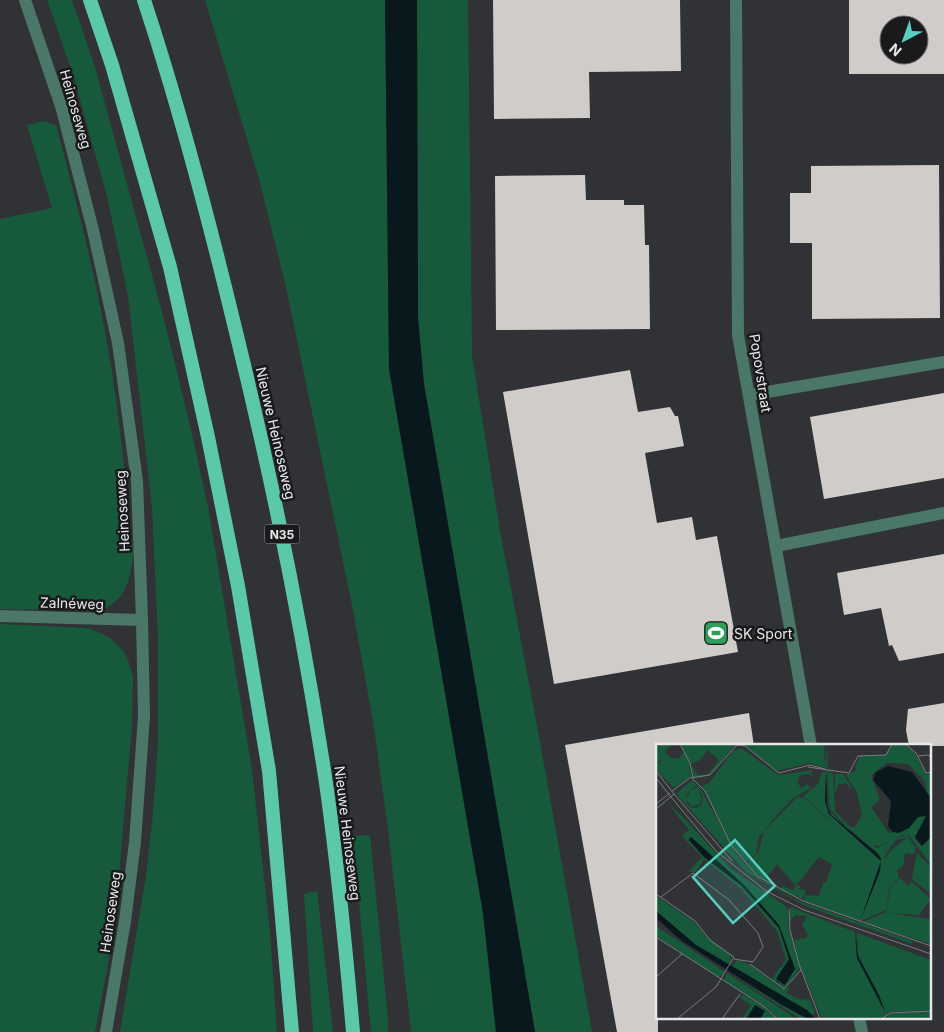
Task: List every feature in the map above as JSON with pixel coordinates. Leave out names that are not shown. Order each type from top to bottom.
[{"type":"highway","points":[[90,0],[112,65],[170,267],[208,437],[238,586],[269,771],[292,1032]]},
{"type":"highway","name":"Nieuwe Heinoseweg","points":[[144,0],[210,222],[264,447],[303,641],[326,782],[344,933],[353,1032]]},
{"type":"street","name":"Heinoseweg","points":[[25,0],[61,106],[93,230],[118,343],[137,481],[144,716],[135,842],[106,1032]]},
{"type":"street","name":"Popovstraat","points":[[736,0],[738,335],[811,744]]},
{"type":"street","points":[[749,395],[944,362]]},
{"type":"street","points":[[776,546],[944,513]]},
{"type":"street","name":"Zalnéweg","points":[[0,616],[142,620]]},
{"type":"green space","points":[[47,0],[72,0],[95,67],[165,323],[193,438],[208,507],[252,770],[270,932],[277,1032],[120,1032],[146,876],[158,741],[158,639],[152,507],[128,296],[107,196],[72,71]]},
{"type":"green space","points":[[205,0],[385,0],[389,369],[483,913],[496,1032],[411,1032],[387,821],[373,721],[352,605],[286,287],[259,179]]},
{"type":"green space","points":[[417,0],[468,0],[472,355],[500,531],[592,1032],[535,1032],[424,384],[418,318]]},
{"type":"green space","points":[[43,121],[56,125],[82,227],[105,331],[121,439],[133,556],[125,589],[116,601],[100,611],[0,609],[0,219],[52,208],[27,125]]},
{"type":"green space","points":[[0,624],[88,628],[109,637],[124,652],[133,677],[132,726],[118,886],[108,964],[95,1032],[0,1032]]},
{"type":"green space","points":[[370,835],[388,1032],[371,1032],[353,836]]},
{"type":"green space","points":[[317,891],[333,1032],[313,1032],[304,894]]},
{"type":"shaded area","points":[[385,0],[417,0],[418,318],[424,384],[535,1032],[496,1032],[483,913],[389,369]]},
{"type":"building","points":[[493,0],[680,0],[681,71],[589,72],[590,118],[494,119]]},
{"type":"building","points":[[849,0],[944,0],[944,74],[849,74]]},
{"type":"building","points":[[939,165],[940,318],[812,319],[812,243],[790,243],[790,193],[811,193],[811,166]]},
{"type":"building","points":[[585,175],[586,200],[624,200],[624,205],[644,205],[645,245],[649,245],[650,329],[496,330],[495,176]]},
{"type":"building","points":[[630,370],[638,412],[670,407],[675,416],[678,416],[684,446],[645,453],[657,523],[692,517],[696,540],[717,536],[738,652],[554,684],[503,392]]},
{"type":"building","points":[[944,393],[944,478],[824,499],[810,417]]},
{"type":"building","points":[[944,554],[944,653],[899,661],[892,645],[889,646],[881,608],[844,615],[837,573]]},
{"type":"building","points":[[944,703],[944,746],[909,744],[906,730],[908,709]]},
{"type":"building","points":[[749,713],[754,744],[656,744],[656,1020],[658,1020],[658,1032],[617,1032],[565,745]]},
{"type":"place","name":"SK Sport","points":[[716,633]]}]
